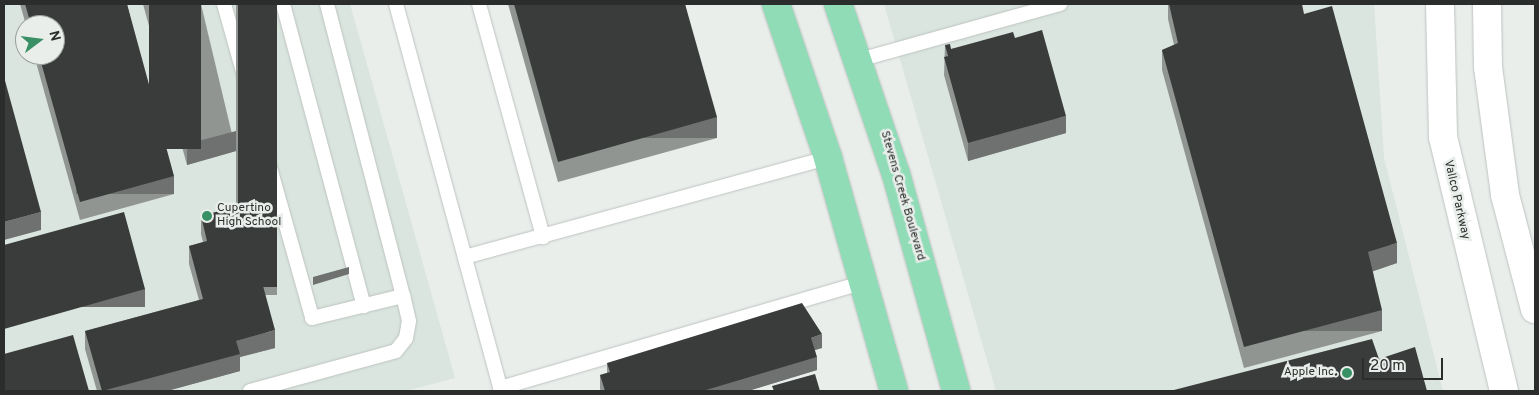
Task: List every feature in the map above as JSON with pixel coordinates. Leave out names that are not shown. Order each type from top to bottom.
[{"type":"main road","points":[[776,4],[828,158],[894,391]]},
{"type":"main road","name":"Stevens Creek Boulevard","points":[[838,4],[859,60],[901,190],[956,391]]},
{"type":"main road","name":"Vallco Parkway","points":[[1440,4],[1443,137],[1504,391]]},
{"type":"main road","points":[[1487,4],[1496,132],[1505,194],[1531,274],[1535,309]]},
{"type":"lane","points":[[224,4],[312,318],[403,296]]},
{"type":"lane","points":[[282,4],[364,306]]},
{"type":"lane","points":[[250,391],[396,351],[406,338],[409,321],[327,4]]},
{"type":"lane","points":[[396,4],[500,388],[864,282]]},
{"type":"lane","points":[[479,4],[543,237]]},
{"type":"lane","points":[[859,60],[1060,4]]},
{"type":"lane","points":[[465,257],[828,158]]},
{"type":"shaded area","name":"Cupertino High School","points":[[4,4],[350,4],[455,378],[406,391],[4,391]]},
{"type":"shaded area","points":[[884,4],[1374,4],[1384,158],[1443,391],[996,391]]},
{"type":"building","points":[[25,4],[127,4],[174,176],[80,202],[42,65],[65,65],[65,15],[28,15]]},
{"type":"building","points":[[149,4],[201,4],[201,149],[149,149]]},
{"type":"building","points":[[238,4],[277,4],[277,287],[238,287]]},
{"type":"building","points":[[514,4],[685,4],[717,117],[558,162]]},
{"type":"building","points":[[1169,4],[1302,4],[1304,14],[1332,6],[1397,243],[1368,252],[1382,310],[1244,347],[1162,50],[1178,43]]},
{"type":"building","points":[[1042,30],[1066,116],[968,143],[944,57],[948,56],[945,45],[950,44],[951,49],[1013,32],[1015,38]]},
{"type":"building","points":[[4,77],[41,212],[4,222]]},
{"type":"building","points":[[241,205],[275,330],[236,341],[240,354],[102,391],[85,331],[203,299],[189,246],[207,241],[201,216]]},
{"type":"building","points":[[124,212],[145,289],[4,329],[4,245]]},
{"type":"building","points":[[802,303],[822,334],[811,338],[817,357],[703,391],[605,391],[600,375],[610,372],[607,363]]},
{"type":"building","points":[[73,335],[89,391],[4,391],[4,354]]},
{"type":"building","points":[[1372,339],[1379,359],[1415,347],[1427,391],[1170,391]]},
{"type":"building","points":[[815,374],[820,391],[774,391],[772,386]]},
{"type":"place","name":"Cupertino High School","points":[[207,216]]},
{"type":"place","name":"Apple Inc.","points":[[1347,373]]}]
